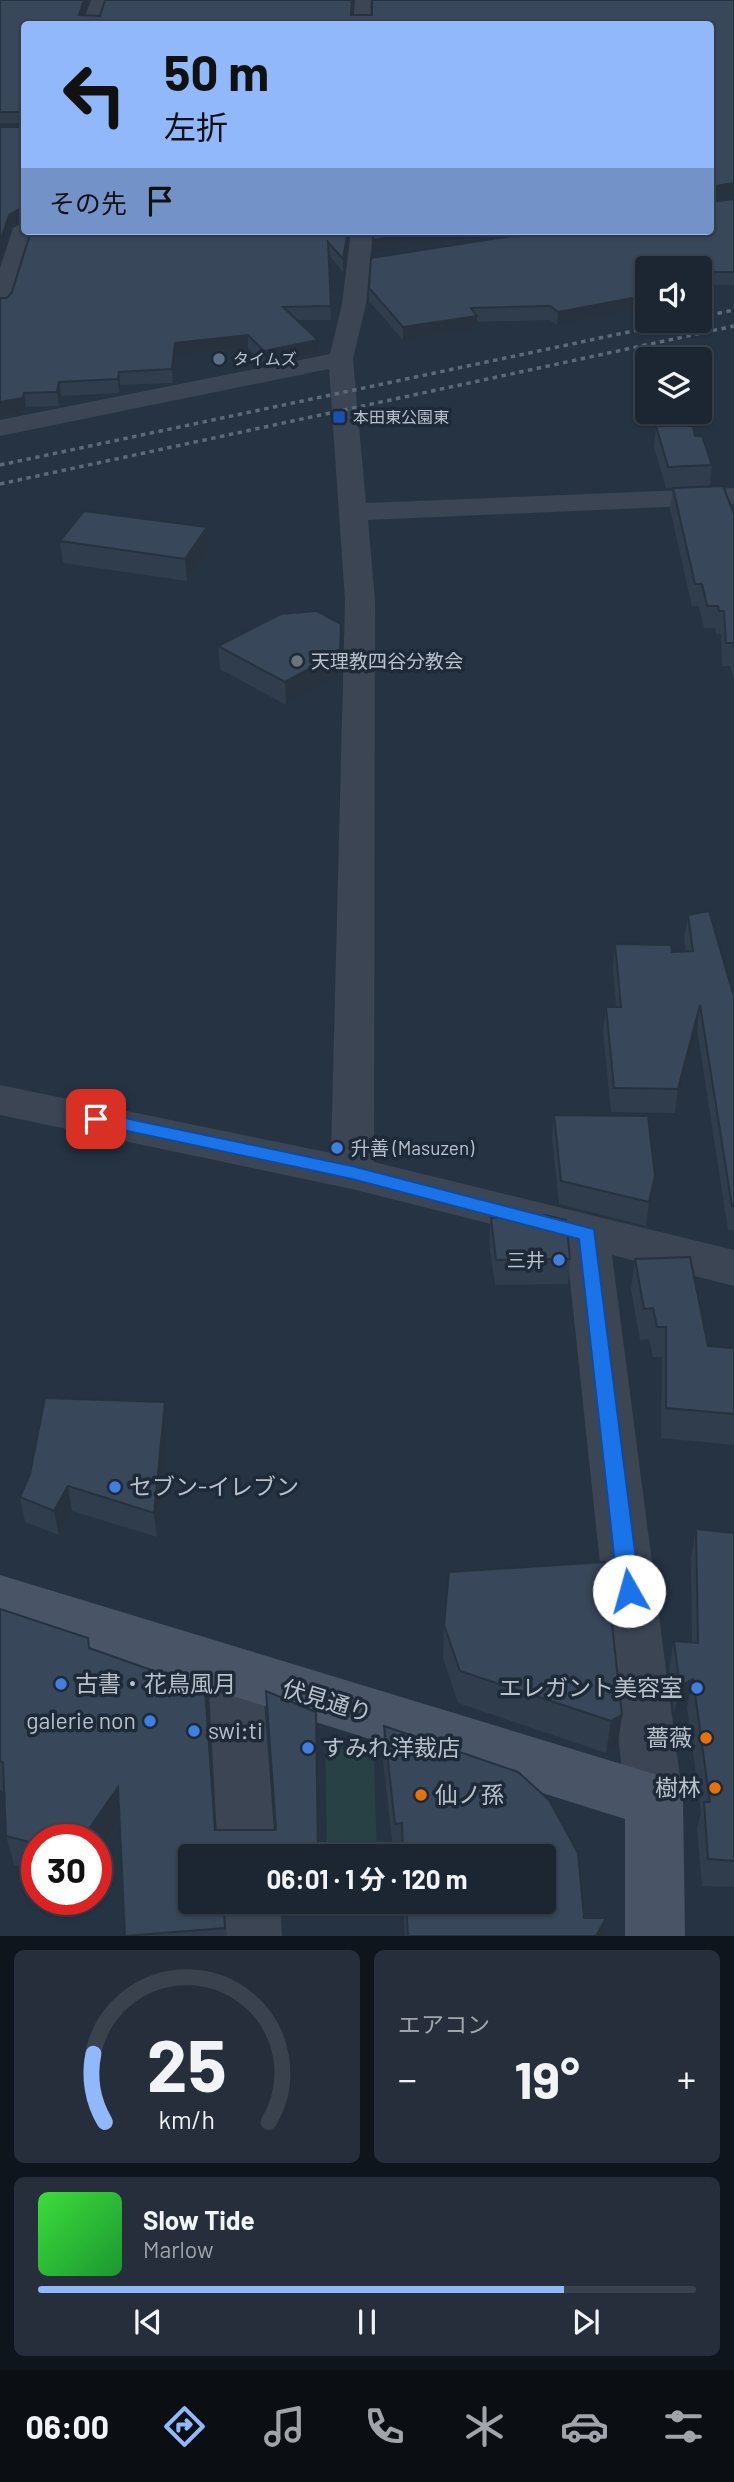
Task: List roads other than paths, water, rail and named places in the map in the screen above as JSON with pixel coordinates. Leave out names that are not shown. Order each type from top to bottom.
[{"type":"street","points":[[92,21],[99,0]]},
{"type":"street","points":[[362,21],[363,0]]},
{"type":"street","points":[[0,304],[22,235]]},
{"type":"street","points":[[352,1172],[360,600],[341,359],[360,264],[362,235]]},
{"type":"street","points":[[360,264],[387,260]]},
{"type":"street","points":[[0,428],[341,359]]},
{"type":"street","points":[[353,512],[734,496]]},
{"type":"street","points":[[0,1100],[352,1172],[587,1234],[734,1269]]},
{"type":"street","points":[[587,1234],[654,1800],[655,1936]]},
{"type":"street","name":"伏見通り","points":[[0,1599],[654,1800]]},
{"type":"street","points":[[235,1673],[246,1844]]},
{"type":"street","points":[[251,1914],[252,1936]]},
{"type":"railway","points":[[712,315],[734,310]]},
{"type":"railway","points":[[0,484],[734,326]]},
{"type":"railway","points":[[0,465],[635,331]]},
{"type":"place","name":"タイムズ","points":[[219,359]]},
{"type":"place","name":"本田東公園東","points":[[339,417]]},
{"type":"place","name":"天理教四谷分教会","points":[[297,661]]},
{"type":"place","name":"升善 (Masuzen)","points":[[337,1148]]},
{"type":"place","name":"三井","points":[[559,1260]]},
{"type":"place","name":"セブン-イレブン","points":[[115,1487]]},
{"type":"place","name":"古書・花鳥風月","points":[[61,1684]]},
{"type":"place","name":"エレガント美容室","points":[[697,1688]]},
{"type":"place","name":"galerie non","points":[[150,1721]]},
{"type":"place","name":"swi:ti","points":[[194,1731]]},
{"type":"place","name":"薔薇","points":[[706,1738]]},
{"type":"place","name":"すみれ洋裁店","points":[[308,1748]]},
{"type":"place","name":"樹林","points":[[715,1788]]},
{"type":"place","name":"仙ノ孫","points":[[421,1795]]}]
